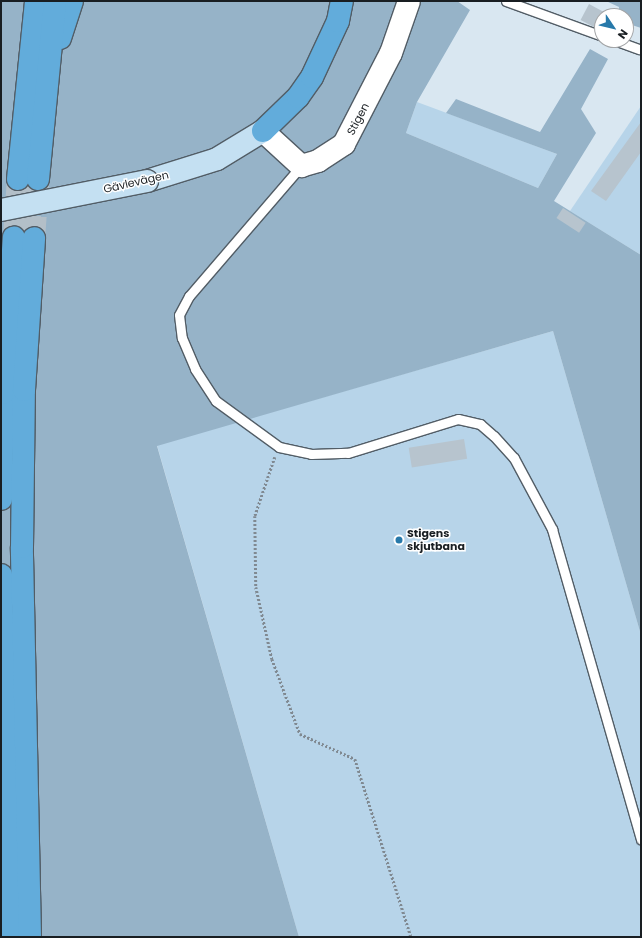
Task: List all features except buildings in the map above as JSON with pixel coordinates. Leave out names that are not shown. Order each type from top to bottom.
[{"type":"highway","points":[[36,1],[28,179],[45,87],[55,1]]},
{"type":"highway","points":[[45,87],[72,1]]},
{"type":"highway","points":[[263,131],[298,97],[312,77],[336,27],[342,1]]},
{"type":"highway","points":[[1,499],[3,393],[24,238],[22,547],[30,937]]},
{"type":"highway","points":[[1,575],[10,937]]},
{"type":"highway","points":[[1,872],[6,937]]},
{"type":"main road","name":"Gävlevägen","points":[[1,210],[147,180],[217,159],[263,131]]},
{"type":"street","name":"Stigen","points":[[301,166],[318,161],[344,144],[392,53],[409,1]]},
{"type":"street","points":[[263,131],[301,166]]},
{"type":"lane","points":[[506,1],[594,33]]},
{"type":"lane","points":[[634,47],[640,49]]},
{"type":"lane","points":[[301,166],[190,296],[179,315],[182,338],[195,369],[216,400],[279,447],[311,454],[348,453],[458,419],[480,424],[494,436],[514,458],[552,529],[641,839]]},
{"type":"path","points":[[279,447],[255,516],[256,586],[272,659],[300,734],[356,759],[411,937]]},
{"type":"shaded area","points":[[1,1],[457,1],[470,10],[417,102],[406,133],[538,188],[557,154],[446,113],[456,99],[540,132],[590,49],[608,59],[581,109],[596,133],[554,201],[641,255],[641,635],[553,331],[157,446],[299,937],[1,937]]},
{"type":"shaded area","points":[[606,1],[641,1],[641,28],[634,26],[634,8],[619,7]]},
{"type":"shaded area","points":[[417,102],[557,154],[538,188],[406,133]]},
{"type":"shaded area","points":[[641,106],[641,255],[570,211]]},
{"type":"shaded area","name":"Stigens skjutbana","points":[[553,331],[641,635],[641,937],[299,937],[157,445]]},
{"type":"tunnel","points":[[14,237],[18,179]]},
{"type":"tunnel","points":[[34,238],[38,185]]},
{"type":"place","name":"Stigens skjutbana","points":[[399,540]]}]
